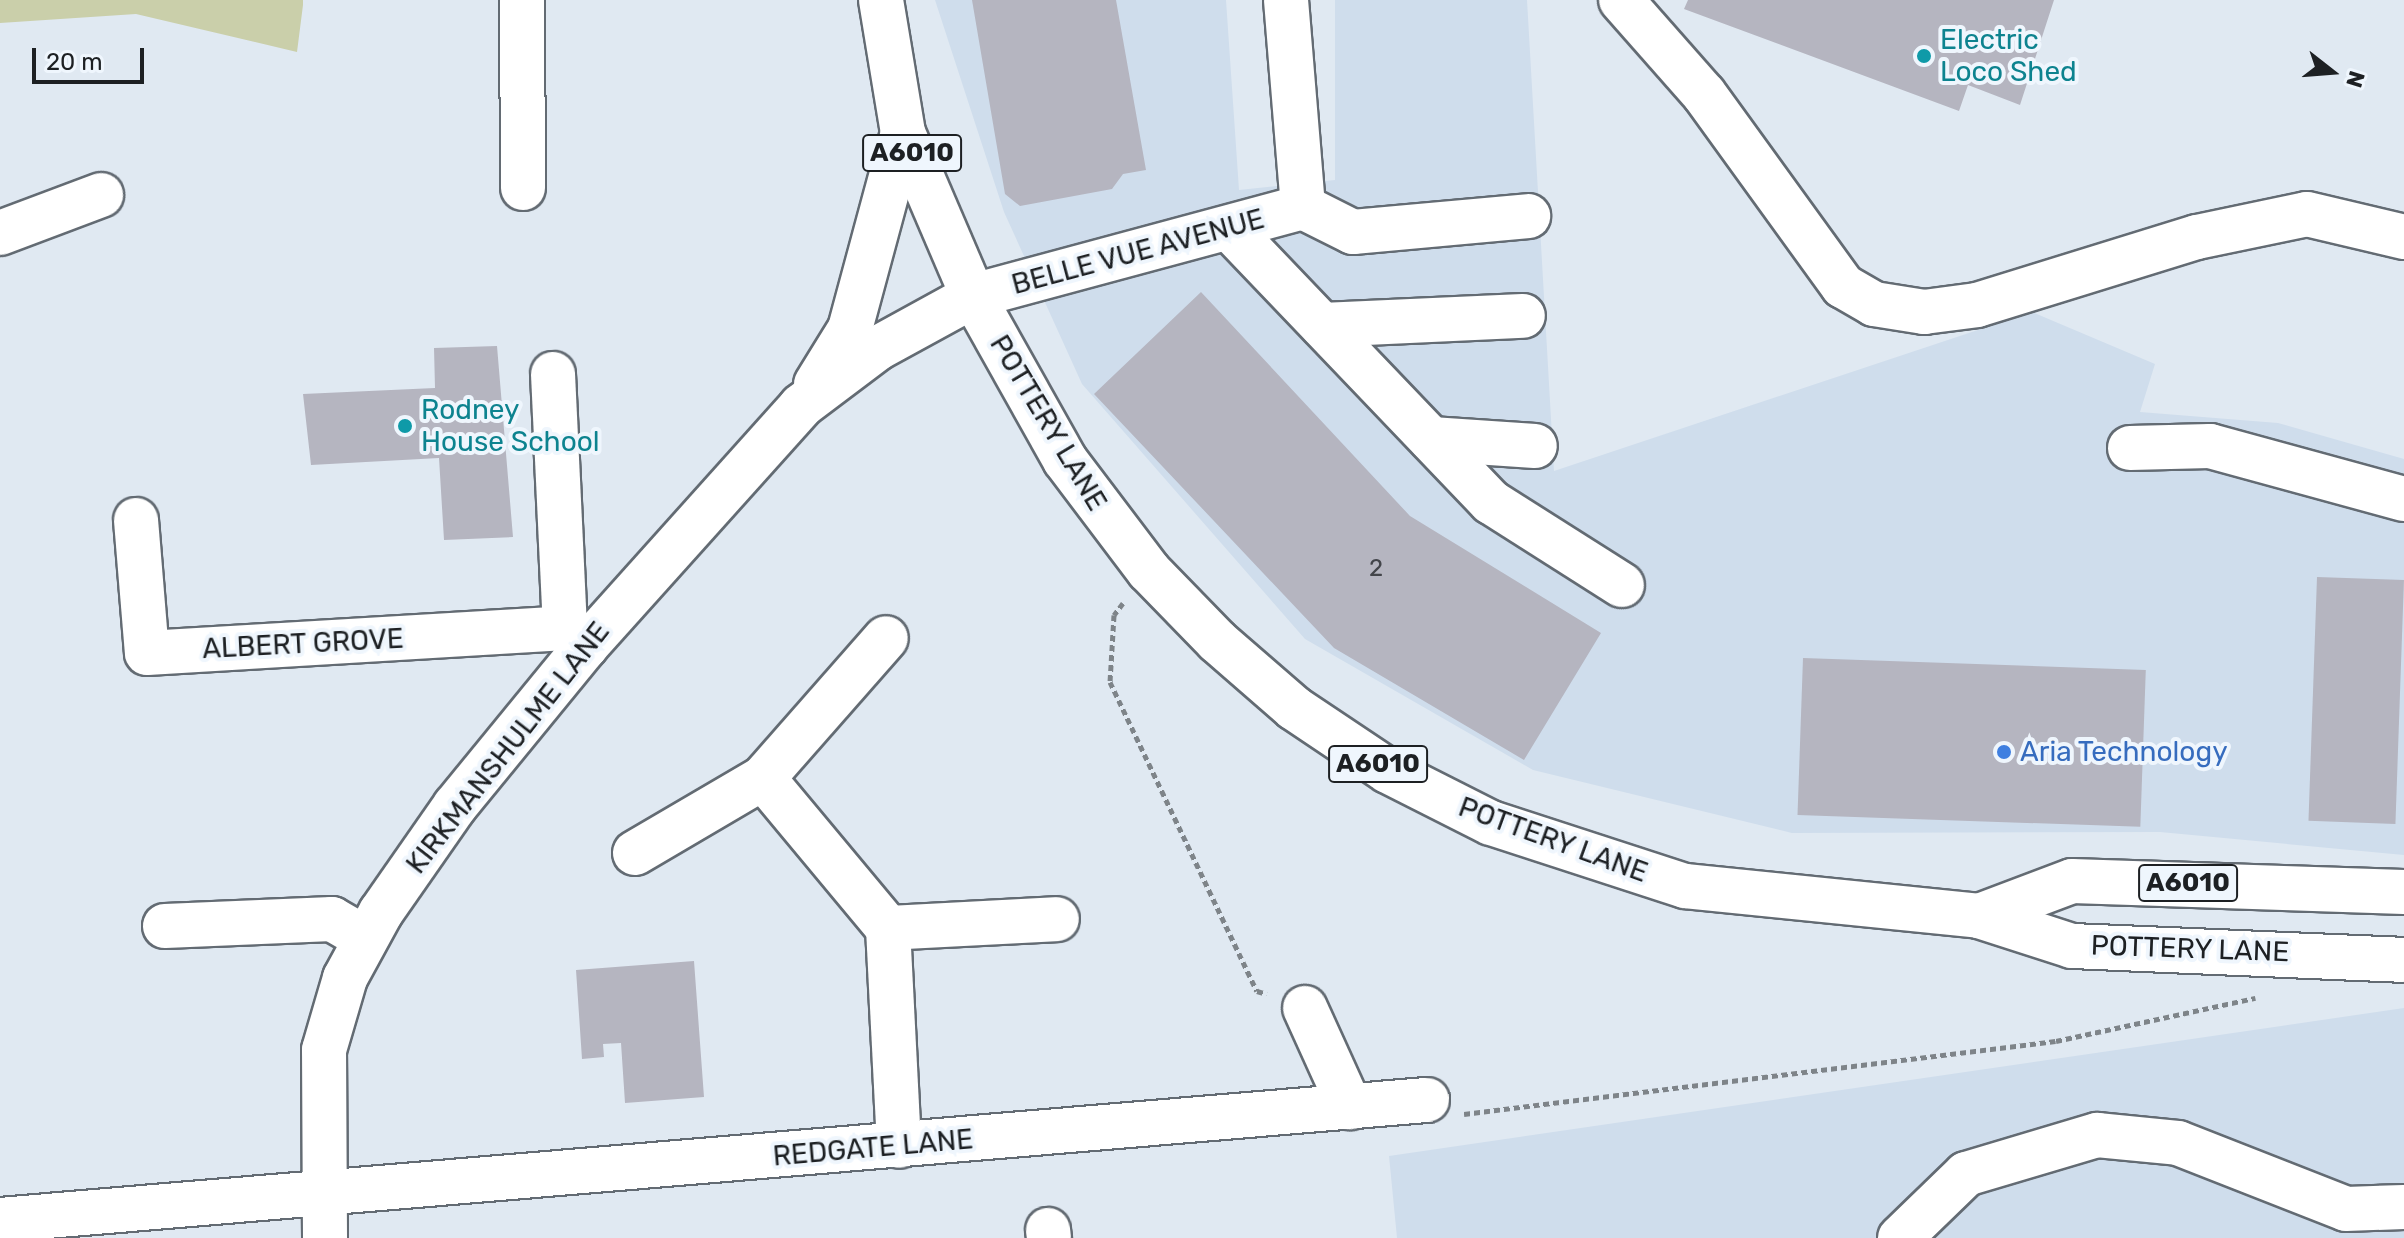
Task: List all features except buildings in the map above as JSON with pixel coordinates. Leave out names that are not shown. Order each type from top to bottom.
[{"type":"main road","points":[[522,0],[523,188]]},
{"type":"main road","name":"KIRKMANSHULME LANE","points":[[325,1238],[319,1193],[324,1050],[345,978],[366,939],[455,806],[575,637],[801,406],[878,348],[973,296],[903,133],[881,0]]},
{"type":"main road","points":[[1286,0],[1303,207],[1353,232],[1528,216]]},
{"type":"main road","points":[[1621,0],[1704,94],[1843,286],[1874,304],[1924,312],[1977,305],[2197,237],[2307,214],[2404,237]]},
{"type":"main road","name":"KIRKMANSHULME LANE","points":[[801,406],[850,329],[903,133]]},
{"type":"main road","points":[[0,233],[101,195]]},
{"type":"main road","name":"BELLE VUE AVENUE","points":[[973,296],[1303,207]]},
{"type":"main road","points":[[1229,228],[1491,502],[1622,585]]},
{"type":"main road","name":"POTTERY LANE","points":[[973,296],[1065,460],[1149,571],[1294,708],[1388,771],[1491,823],[1685,886],[1979,916],[2072,946],[2404,960]]},
{"type":"main road","points":[[1322,325],[1523,316]]},
{"type":"main road","points":[[553,374],[575,637]]},
{"type":"main road","points":[[1431,439],[1535,446]]},
{"type":"main road","points":[[2130,448],[2210,446],[2404,499]]},
{"type":"main road","name":"ALBERT GROVE","points":[[136,520],[147,653],[575,637]]},
{"type":"main road","points":[[635,853],[763,778],[886,638]]},
{"type":"main road","points":[[763,778],[888,928],[899,1146]]},
{"type":"main road","name":"POTTERY LANE","points":[[1979,916],[2072,881],[2404,892]]},
{"type":"main road","points":[[165,926],[332,919],[366,939]]},
{"type":"main road","points":[[888,928],[1057,919]]},
{"type":"main road","points":[[1305,1008],[1350,1107]]},
{"type":"main road","name":"REDGATE LANE","points":[[0,1220],[1427,1100]]},
{"type":"main road","points":[[1900,1238],[1966,1174],[2097,1135],[2178,1143],[2301,1196],[2400,1204]]},
{"type":"path","points":[[1149,571],[1114,615],[1110,682],[1257,991],[1305,1008]]},
{"type":"path","points":[[1427,1100],[1472,1117],[2056,1041],[2263,996]]},
{"type":"shaded area","points":[[935,0],[1226,0],[1239,190],[1335,180],[1335,0],[1527,0],[1554,471],[2032,312],[2155,364],[2140,412],[2278,423],[2404,459],[2404,855],[2160,832],[1792,833],[1533,770],[1305,639],[1082,384],[1004,212]]},
{"type":"shaded area","points":[[2404,1008],[2404,1238],[1397,1238],[1389,1156]]},
{"type":"green space","points":[[0,0],[303,0],[303,5],[297,52],[136,14],[0,23]]},
{"type":"place","name":"Electric Loco Shed","points":[[1924,56]]},
{"type":"place","name":"Rodney House School","points":[[405,426]]},
{"type":"place","name":"Aria Technology","points":[[2004,752]]}]
